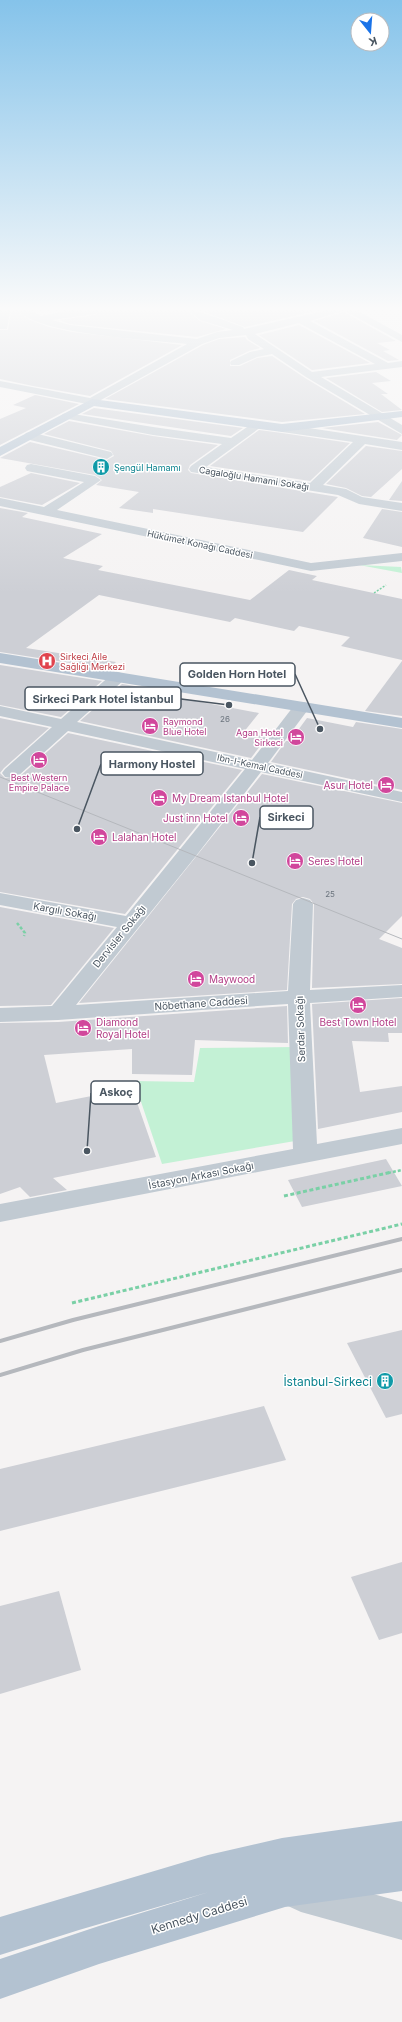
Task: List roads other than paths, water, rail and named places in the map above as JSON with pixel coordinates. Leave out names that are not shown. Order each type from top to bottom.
[{"type":"main road","points":[[0,452],[86,405]]},
{"type":"main road","points":[[116,405],[282,428],[402,414]]},
{"type":"main road","points":[[0,658],[402,723]]},
{"type":"main road","points":[[0,1936],[79,1911],[208,1874],[282,1856],[402,1839]]},
{"type":"main road","name":"Kennedy Caddesi","points":[[0,1979],[99,1945],[285,1888],[402,1872]]},
{"type":"main road","points":[[208,1874],[285,1888]]},
{"type":"street","points":[[361,405],[402,430]]},
{"type":"street","points":[[67,416],[153,431],[234,442]]},
{"type":"street","name":"Cagaloğlu Hamami Sokağı","points":[[257,425],[194,469],[341,492],[359,500],[402,507]]},
{"type":"street","points":[[282,428],[402,446]]},
{"type":"street","points":[[30,436],[107,455]]},
{"type":"street","points":[[313,488],[361,440]]},
{"type":"street","points":[[31,468],[95,480],[47,512]]},
{"type":"street","name":"Hükümet Konağı Caddesi","points":[[0,502],[311,567],[402,557]]},
{"type":"street","points":[[11,773],[118,677]]},
{"type":"street","name":"Dervisler Sokağı","points":[[58,1013],[130,922],[196,843],[302,707]]},
{"type":"street","name":"Ibn-I-Kemal Caddesi","points":[[0,711],[402,797]]},
{"type":"street","name":"Kargılı Sokağı","points":[[0,899],[130,922]]},
{"type":"street","name":"Serdar Sokağı","points":[[303,904],[299,996],[305,1155]]},
{"type":"street","name":"Nöbethane Caddesi","points":[[0,1015],[58,1013],[299,996],[402,991]]},
{"type":"street","name":"İstasyon Arkası Sokağı","points":[[0,1214],[402,1136]]},
{"type":"street","points":[[285,1888],[402,1921]]},
{"type":"tram line","points":[[0,777],[402,939]]},
{"type":"railway","points":[[0,1341],[73,1320],[402,1239]]},
{"type":"railway","points":[[0,1375],[83,1350],[402,1270]]},
{"type":"place","name":"Şengül Hamamı","points":[[101,467]]},
{"type":"place","name":"Sirkeci Aile Sağlığı Merkezi","points":[[47,661]]},
{"type":"place","name":"Sirkeci Park Hotel İstanbul","points":[[229,705]]},
{"type":"place","name":"Raymond Blue Hotel","points":[[150,726]]},
{"type":"place","name":"Golden Horn Hotel","points":[[320,729]]},
{"type":"place","name":"Agan Hotel Sirkeci","points":[[296,737]]},
{"type":"place","name":"Best Western Empire Palace","points":[[39,760]]},
{"type":"place","name":"Asur Hotel","points":[[386,785]]},
{"type":"place","name":"My Dream Istanbul Hotel","points":[[159,798]]},
{"type":"place","name":"Just inn Hotel","points":[[241,818]]},
{"type":"place","name":"Harmony Hostel","points":[[77,829]]},
{"type":"place","name":"Lalahan Hotel","points":[[99,837]]},
{"type":"place","name":"Seres Hotel","points":[[295,861]]},
{"type":"place","name":"Sirkeci","points":[[252,863]]},
{"type":"place","name":"Maywood","points":[[196,979]]},
{"type":"place","name":"Best Town Hotel","points":[[358,1005]]},
{"type":"place","name":"Diamond Royal Hotel","points":[[83,1028]]},
{"type":"place","name":"Askoç","points":[[87,1151]]},
{"type":"place","name":"İstanbul-Sirkeci","points":[[385,1381]]}]
